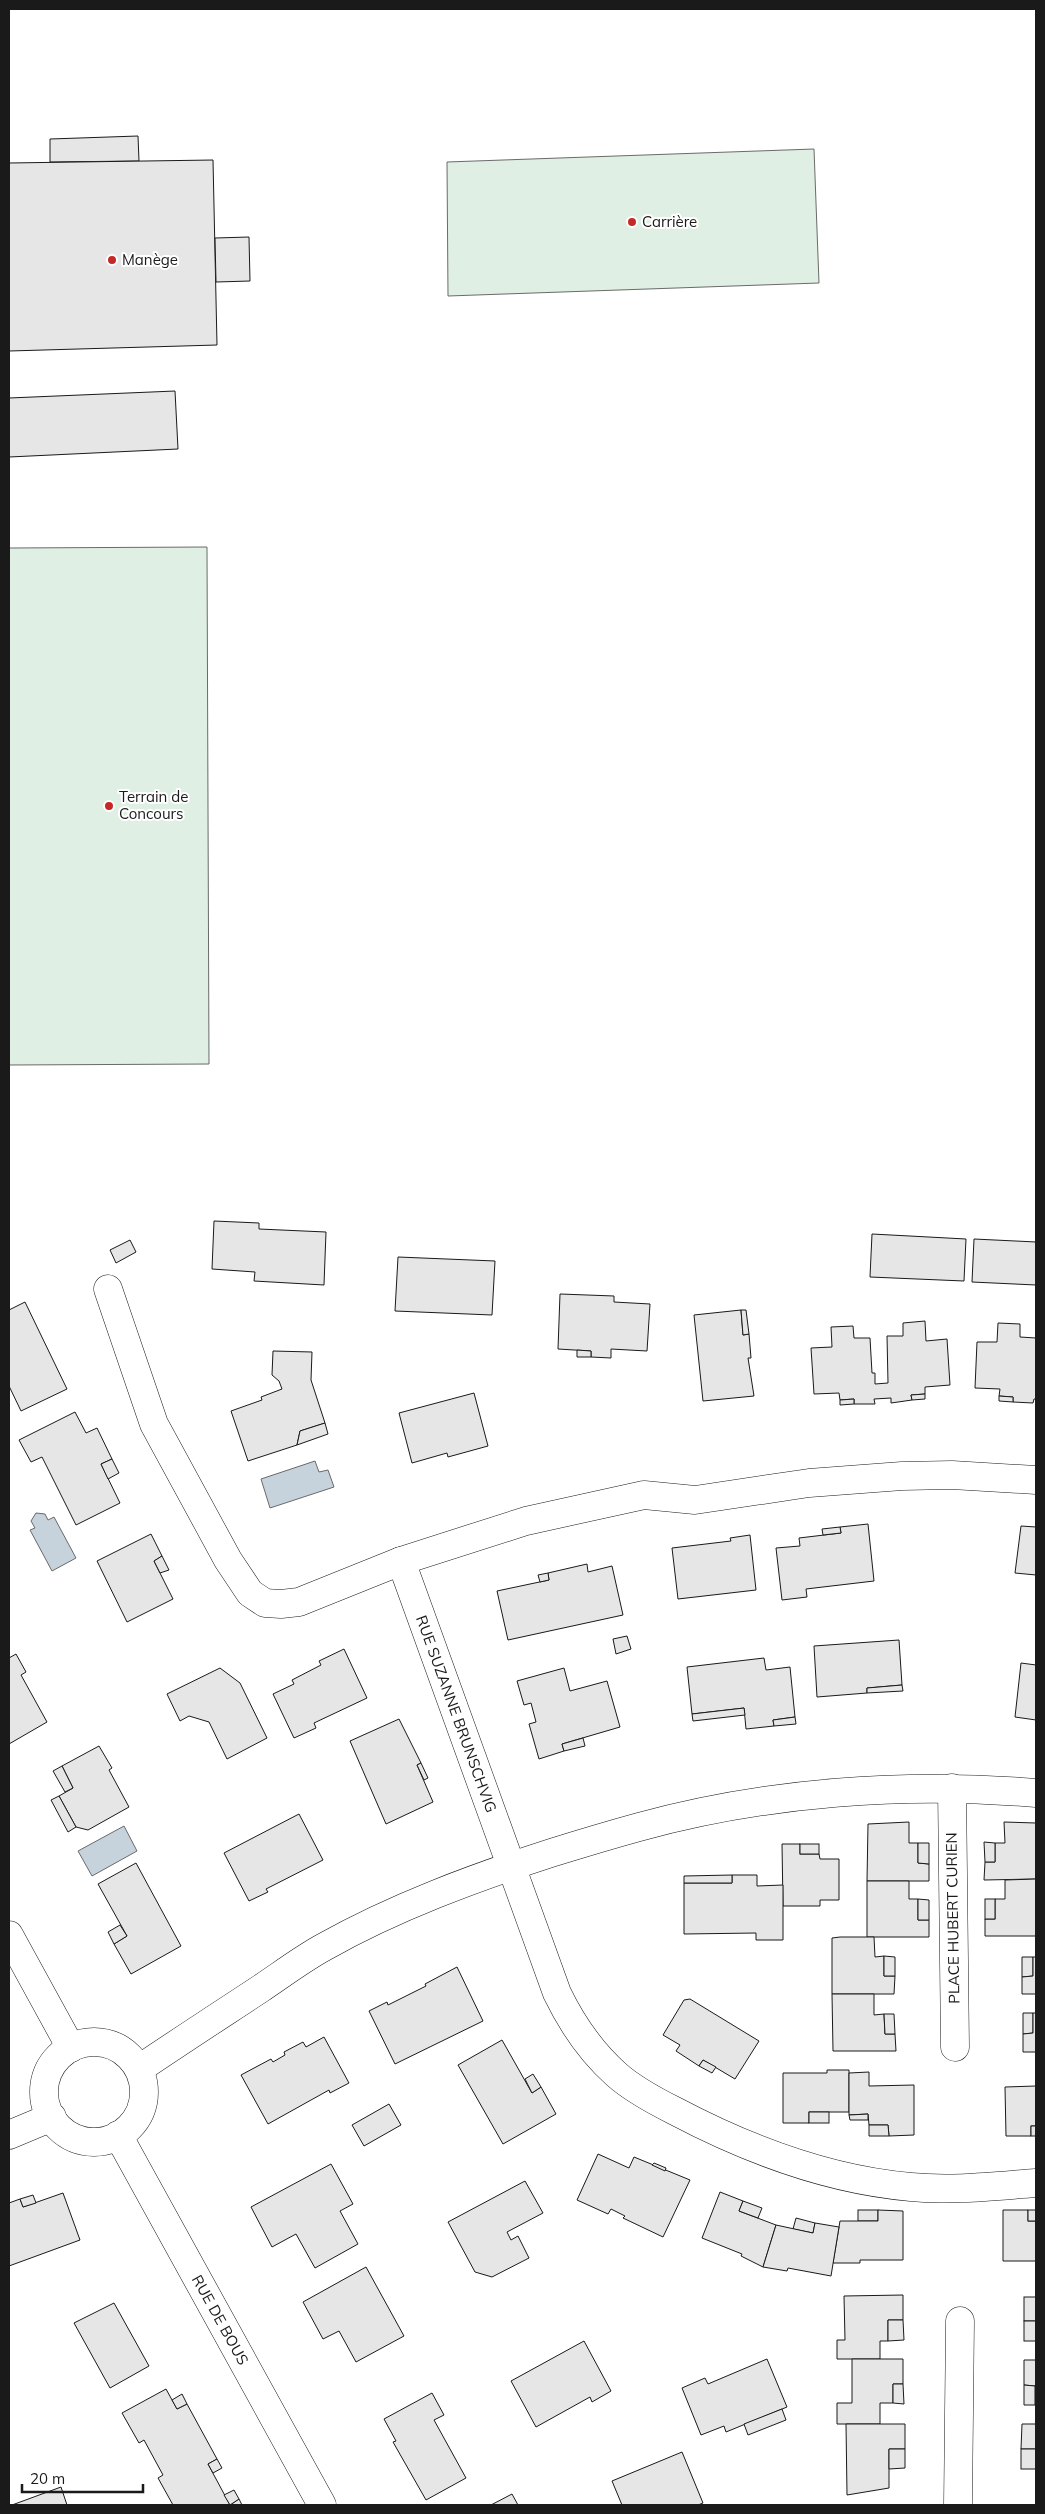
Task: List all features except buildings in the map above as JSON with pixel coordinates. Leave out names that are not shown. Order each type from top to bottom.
[{"type":"street","points":[[108,1289],[154,1424],[228,1560],[250,1593],[265,1603],[300,1602],[401,1561],[526,1521],[644,1495],[695,1500],[809,1483],[922,1476],[952,1475],[1036,1480]]},
{"type":"street","name":"RUE SUZANNE BRUNSCHVIG","points":[[401,1561],[557,1993],[569,2018],[590,2047],[618,2076],[653,2100],[742,2144],[793,2162],[852,2177],[911,2187],[959,2189],[1036,2183]]},
{"type":"street","points":[[139,2069],[323,1947],[391,1914],[510,1866],[640,1826],[717,1809],[794,1798],[905,1789],[952,1788],[1036,1793]]},
{"type":"street","name":"PLACE HUBERT CURIEN","points":[[952,1788],[955,2047]]},
{"type":"street","points":[[9,1935],[71,2048]]},
{"type":"street","points":[[99,2042],[115,2047],[129,2056],[139,2069],[144,2082],[144,2097],[140,2111],[133,2124],[109,2140],[93,2142],[77,2139],[63,2131],[46,2106],[44,2089],[47,2074],[55,2060],[71,2048],[83,2043],[99,2042]]},
{"type":"street","points":[[9,2135],[52,2117]]},
{"type":"street","name":"RUE DE BOUS","points":[[118,2135],[322,2505]]},
{"type":"street","points":[[958,2505],[960,2321]]},
{"type":"green space","name":"Carrière","points":[[814,149],[819,283],[448,296],[447,162]]},
{"type":"green space","name":"Terrain de Concours","points":[[207,547],[209,1064],[9,1065],[9,548]]},
{"type":"shaded area","points":[[315,1461],[319,1472],[328,1470],[334,1487],[270,1508],[261,1479]]},
{"type":"shaded area","points":[[36,1513],[45,1514],[48,1520],[54,1517],[76,1558],[52,1571],[30,1530],[35,1528],[31,1521]]},
{"type":"shaded area","points":[[124,1826],[137,1851],[92,1876],[78,1851]]},
{"type":"place","name":"Carrière","points":[[632,222]]},
{"type":"place","name":"Manège","points":[[112,260]]},
{"type":"place","name":"Terrain de Concours","points":[[109,806]]}]
